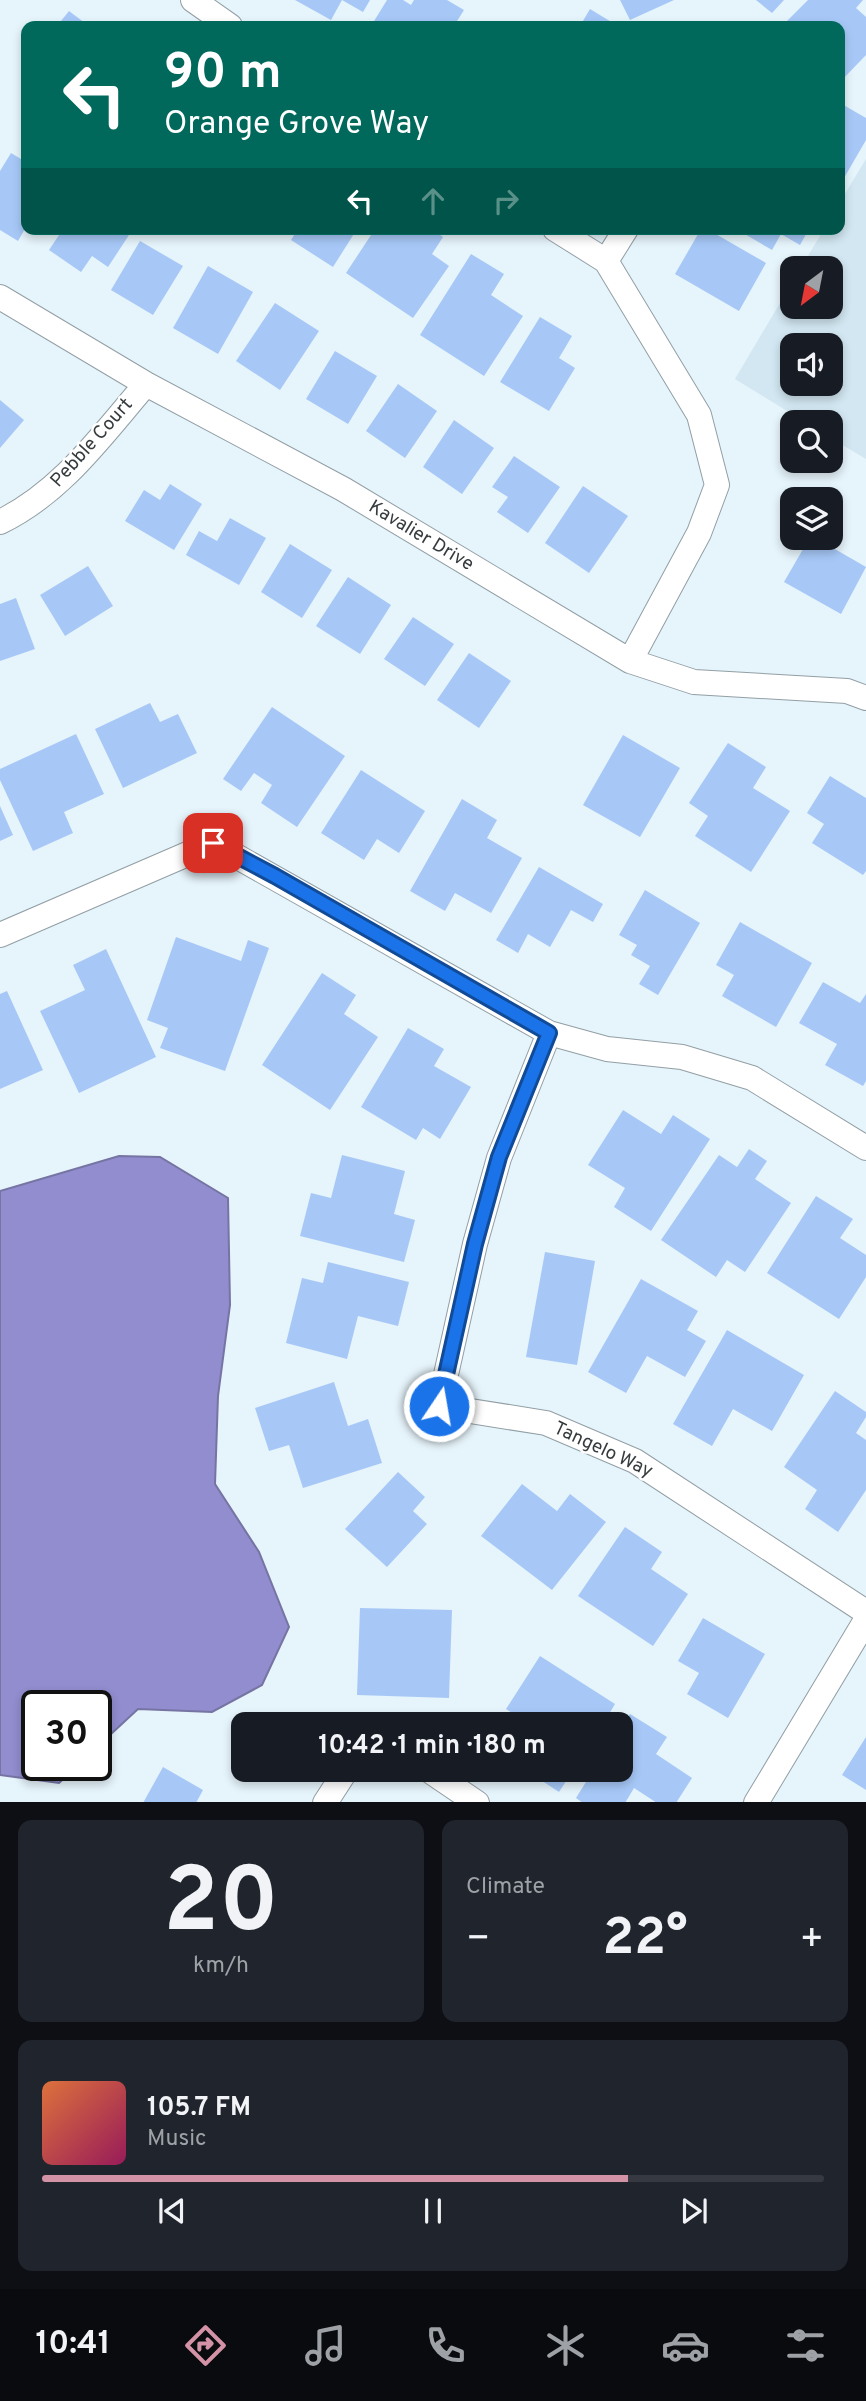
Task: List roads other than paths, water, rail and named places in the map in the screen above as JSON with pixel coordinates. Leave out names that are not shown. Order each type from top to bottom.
[{"type":"street","points":[[193,0],[223,21]]},
{"type":"street","points":[[565,235],[606,261],[699,415],[717,485],[699,533],[630,661]]},
{"type":"street","points":[[606,261],[622,235]]},
{"type":"street","name":"Kavalier Drive","points":[[0,298],[146,384],[343,489],[630,661],[694,682],[847,691],[866,698]]},
{"type":"street","name":"Pebble Court","points":[[0,522],[20,513],[65,478],[146,384]]},
{"type":"street","points":[[0,935],[213,843],[549,1033],[607,1049],[682,1056],[752,1078],[866,1148]]},
{"type":"street","name":"Tangelo Way","points":[[549,1033],[499,1157],[475,1244],[439,1406],[545,1423],[635,1461],[866,1612]]},
{"type":"street","points":[[756,1802],[866,1620]]},
{"type":"street","points":[[325,1802],[338,1782]]},
{"type":"street","points":[[447,1782],[477,1802]]}]
